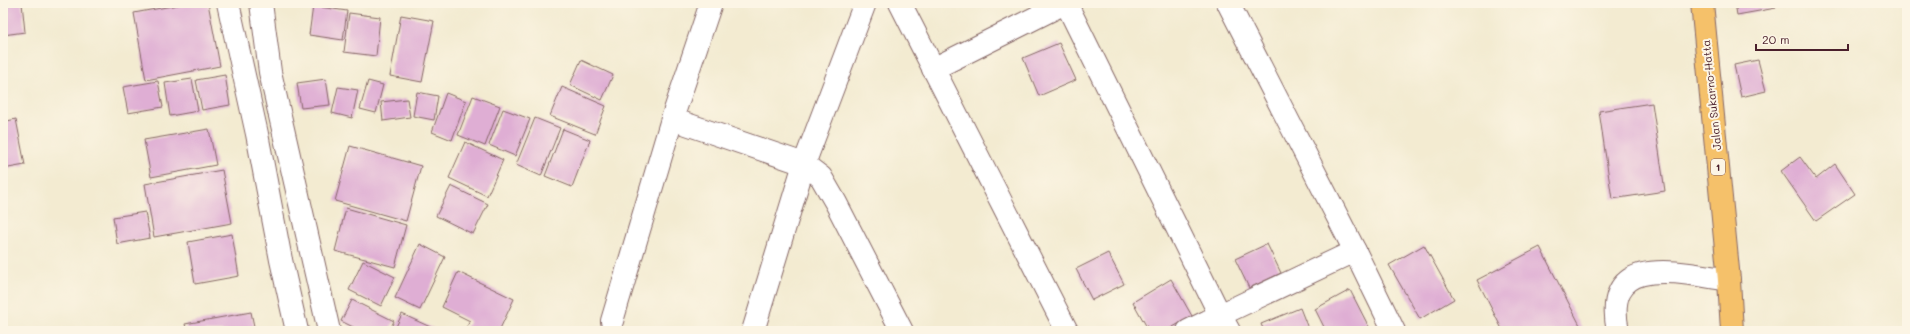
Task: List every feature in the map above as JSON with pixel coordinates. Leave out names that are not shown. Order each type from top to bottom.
[{"type":"highway","name":"Jalan Sukarno-Hatta","points":[[1702,3],[1729,280],[1732,331]]},
{"type":"street","points":[[228,3],[297,331]]},
{"type":"street","points":[[261,3],[270,72],[329,331]]},
{"type":"street","points":[[612,321],[672,119],[711,3]]},
{"type":"street","points":[[753,331],[804,164],[865,3]]},
{"type":"street","points":[[900,3],[1067,331]]},
{"type":"street","points":[[933,69],[1066,3],[1224,323]]},
{"type":"street","points":[[1228,3],[1355,251],[1394,331]]},
{"type":"street","points":[[672,119],[804,164],[821,177],[902,331]]},
{"type":"street","points":[[1188,331],[1224,323],[1355,251]]},
{"type":"street","points":[[1618,331],[1616,298],[1624,283],[1635,277],[1649,272],[1679,273],[1729,280]]},
{"type":"building","points":[[3,3],[22,3],[25,32],[3,35]]},
{"type":"building","points":[[188,3],[208,3],[220,66],[146,80],[134,13]]},
{"type":"building","points":[[1735,3],[1775,3],[1776,8],[1737,15]]},
{"type":"building","points":[[313,6],[347,11],[343,40],[309,35]]},
{"type":"building","points":[[349,13],[380,17],[376,56],[344,52]]},
{"type":"building","points":[[401,15],[434,21],[422,82],[390,76]]},
{"type":"building","points":[[1059,43],[1076,80],[1039,96],[1023,58]]},
{"type":"building","points":[[581,60],[613,75],[602,100],[570,85]]},
{"type":"building","points":[[1758,60],[1766,91],[1741,97],[1734,65]]},
{"type":"building","points":[[225,75],[230,105],[202,110],[196,80]]},
{"type":"building","points":[[192,79],[198,111],[170,116],[165,83]]},
{"type":"building","points":[[326,79],[330,105],[301,108],[297,83]]},
{"type":"building","points":[[158,81],[163,107],[128,113],[123,87]]},
{"type":"building","points":[[368,81],[383,85],[376,113],[360,109]]},
{"type":"building","points":[[338,87],[358,90],[352,118],[332,113]]},
{"type":"building","points":[[562,87],[606,106],[595,134],[550,116]]},
{"type":"building","points":[[417,92],[438,96],[434,120],[413,116]]},
{"type":"building","points":[[446,93],[466,101],[452,140],[432,132]]},
{"type":"building","points":[[473,96],[500,106],[485,146],[458,135]]},
{"type":"building","points":[[407,99],[410,117],[383,121],[381,102]]},
{"type":"building","points":[[1652,103],[1665,191],[1612,199],[1599,111]]},
{"type":"building","points":[[503,109],[530,119],[515,156],[489,145]]},
{"type":"building","points":[[535,118],[560,128],[541,176],[516,165]]},
{"type":"building","points":[[16,119],[25,165],[3,169],[3,122]]},
{"type":"building","points":[[209,129],[216,165],[151,177],[144,140]]},
{"type":"building","points":[[563,129],[590,140],[572,187],[545,176]]},
{"type":"building","points":[[465,142],[503,160],[487,196],[449,178]]},
{"type":"building","points":[[350,146],[421,166],[406,221],[335,201]]},
{"type":"building","points":[[1800,157],[1816,179],[1835,164],[1855,194],[1816,221],[1781,171]]},
{"type":"building","points":[[222,170],[232,223],[154,237],[145,184]]},
{"type":"building","points":[[451,186],[488,204],[473,234],[436,216]]},
{"type":"building","points":[[346,208],[406,225],[395,267],[335,251]]},
{"type":"building","points":[[145,212],[150,238],[117,244],[113,217]]},
{"type":"building","points":[[232,234],[239,276],[195,284],[188,242]]},
{"type":"building","points":[[420,244],[445,257],[420,310],[395,298]]},
{"type":"building","points":[[1267,244],[1281,273],[1249,288],[1235,259]]},
{"type":"building","points":[[1424,245],[1454,299],[1420,319],[1389,265]]},
{"type":"building","points":[[1540,247],[1583,331],[1503,331],[1477,280]]},
{"type":"building","points":[[1108,253],[1124,284],[1092,300],[1076,269]]},
{"type":"building","points":[[363,261],[395,277],[381,306],[349,290]]},
{"type":"building","points":[[458,272],[514,299],[499,331],[464,331],[470,321],[442,307]]},
{"type":"building","points":[[1171,279],[1192,316],[1166,331],[1149,331],[1133,302]]},
{"type":"building","points":[[1350,290],[1371,331],[1326,331],[1315,309]]},
{"type":"building","points":[[352,300],[394,321],[389,331],[361,331],[341,321]]},
{"type":"building","points":[[1300,308],[1309,331],[1264,331],[1261,324]]},
{"type":"building","points":[[251,312],[255,331],[187,331],[185,324]]},
{"type":"building","points":[[402,314],[439,331],[394,331]]}]
